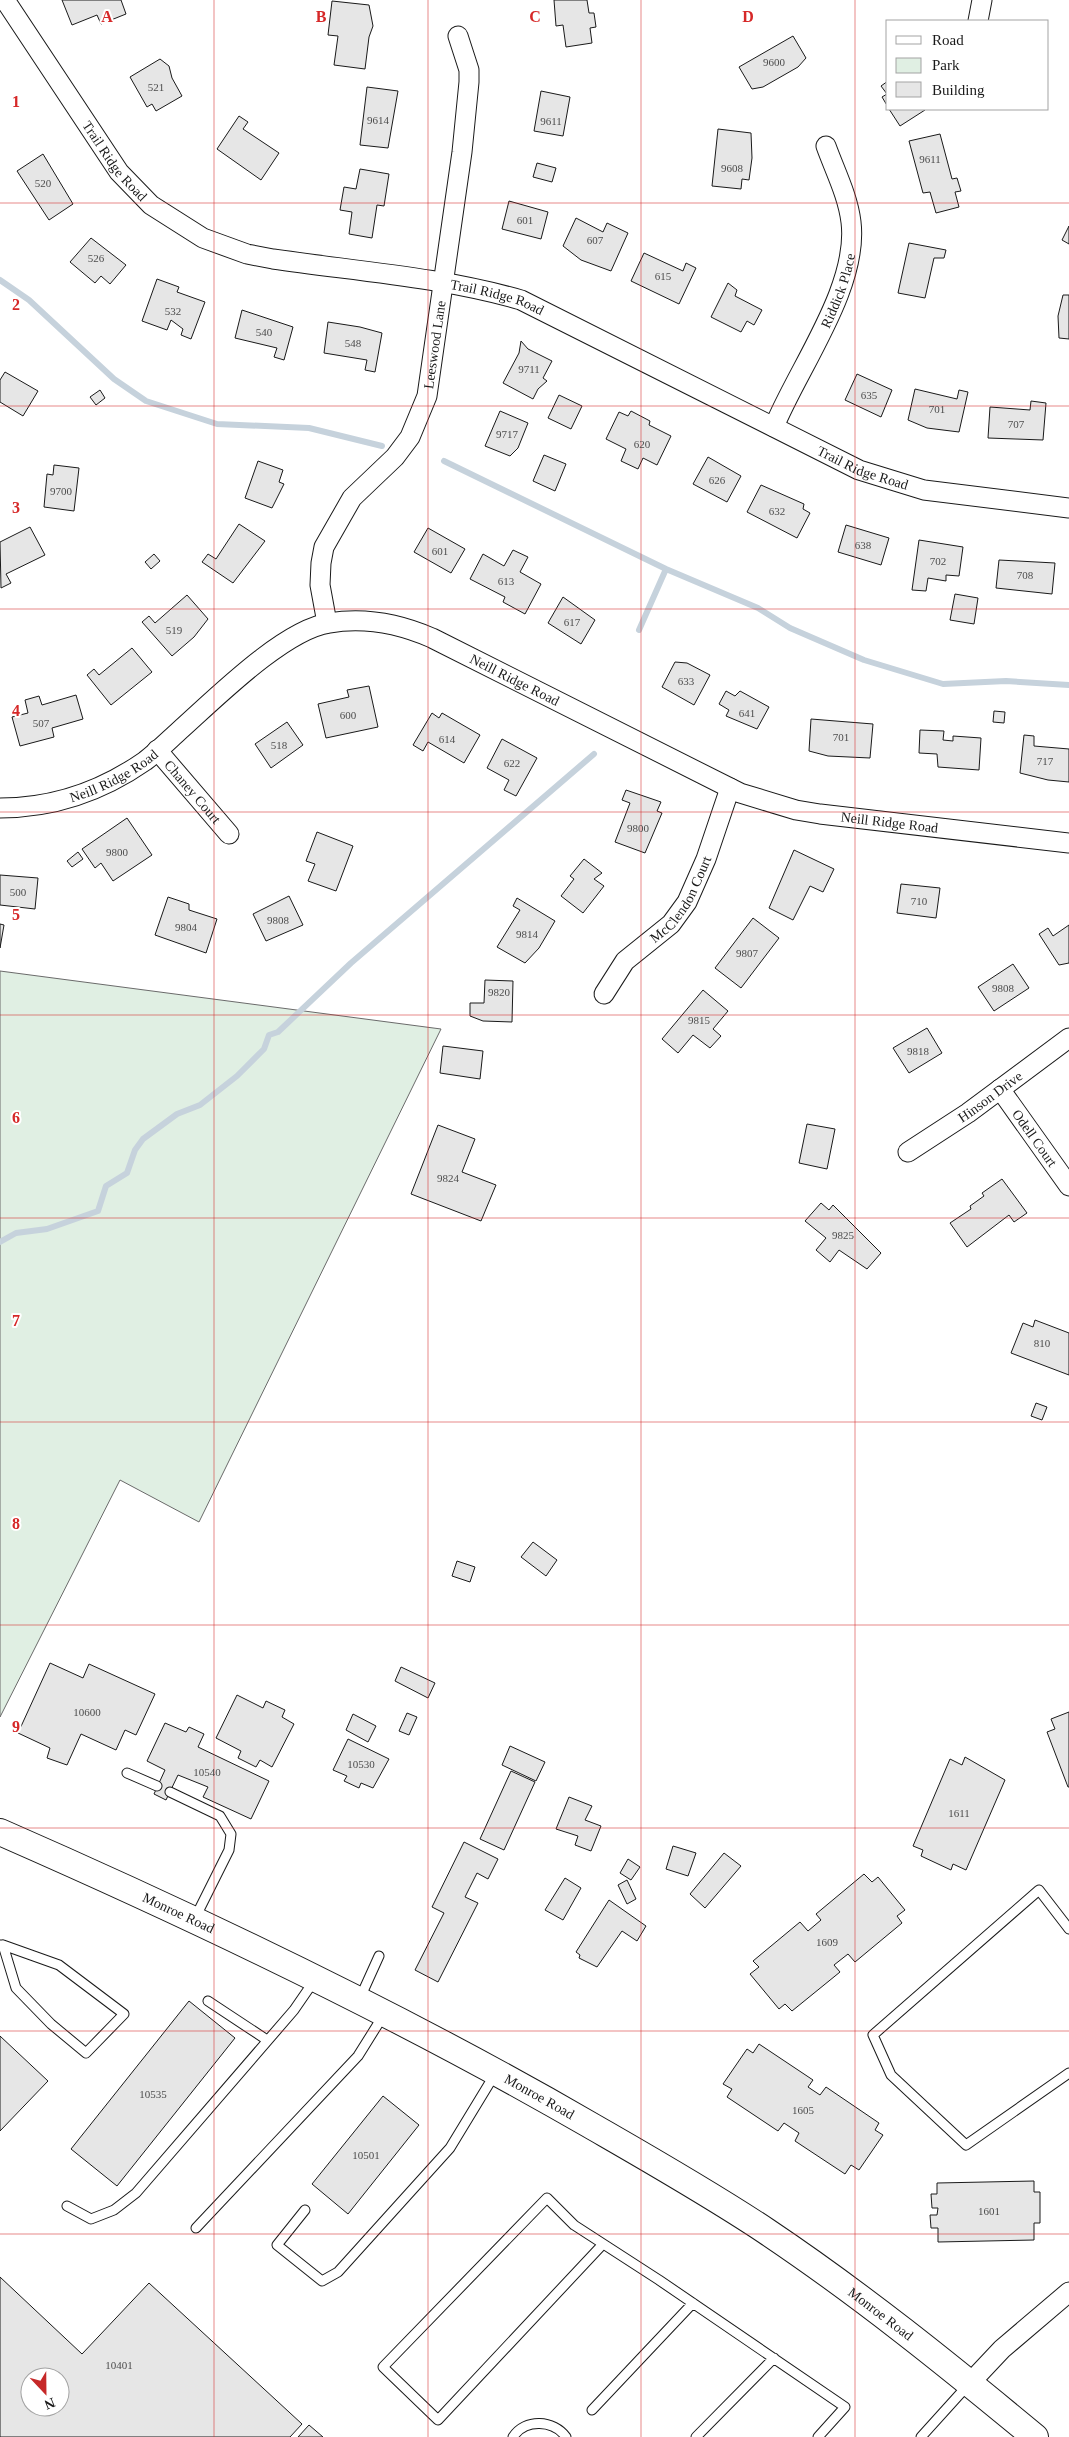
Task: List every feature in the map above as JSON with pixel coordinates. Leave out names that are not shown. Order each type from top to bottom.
[{"type":"main road","name":"Monroe Road","points":[[0,1832],[195,1919],[315,1978],[496,2072],[634,2150],[765,2230],[873,2307],[1035,2437]]},
{"type":"street","name":"Trail Ridge Road","points":[[4,0],[119,172],[151,205],[203,238],[248,254],[444,283],[497,293],[521,300],[859,470],[924,490],[1069,508]]},
{"type":"street","points":[[978,20],[982,0]]},
{"type":"street","name":"Leeswood Lane","points":[[327,623],[320,585],[324,547],[352,498],[402,449],[419,418],[432,370],[462,152],[469,82],[469,70],[458,36]]},
{"type":"street","name":"Riddick Place","points":[[774,427],[834,304],[847,271],[850,255],[851,223],[845,195],[826,146]]},
{"type":"street","name":"Neill Ridge Road","points":[[0,808],[36,806],[83,795],[112,782],[146,760],[254,665],[305,632],[327,623],[361,621],[410,628],[730,788],[796,810],[1069,843]]},
{"type":"street","name":"Chaney Court","points":[[157,750],[229,834]]},
{"type":"street","name":"McClendon Court","points":[[604,994],[625,961],[671,924],[687,902],[706,860],[730,788]]},
{"type":"street","name":"Hinson Drive","points":[[908,1152],[1000,1089],[1069,1038]]},
{"type":"street","name":"Odell Court","points":[[1000,1089],[1069,1186]]},
{"type":"street","points":[[970,2383],[1002,2349],[1069,2292]]},
{"type":"lane","points":[[127,1773],[157,1786]]},
{"type":"lane","points":[[170,1792],[220,1816],[231,1834],[229,1850],[195,1919]]},
{"type":"lane","points":[[1069,1928],[1039,1890],[873,2035],[891,2075],[966,2145],[1069,2074]]},
{"type":"lane","points":[[1,1945],[59,1965],[124,2014],[86,2053],[51,2024],[16,1988],[1,1945]]},
{"type":"lane","points":[[359,2001],[379,1956]]},
{"type":"lane","points":[[67,2206],[91,2219],[114,2210],[136,2193],[294,2010],[315,1978]]},
{"type":"lane","points":[[208,2001],[268,2040]]},
{"type":"lane","points":[[196,2228],[358,2056],[384,2014]]},
{"type":"lane","points":[[305,2210],[277,2245],[322,2280],[338,2272],[450,2148],[496,2072]]},
{"type":"lane","points":[[603,2244],[438,2420],[383,2367],[547,2198],[574,2226],[603,2244],[692,2303],[845,2407],[818,2437]]},
{"type":"lane","points":[[592,2410],[692,2303]]},
{"type":"lane","points":[[696,2437],[774,2358]]},
{"type":"lane","points":[[922,2437],[970,2383]]},
{"type":"lane","points":[[513,2437],[525,2427],[535,2423],[557,2428],[566,2437]]},
{"type":"green space","points":[[0,971],[441,1029],[199,1522],[120,1480],[0,1717]]},
{"type":"building","points":[[62,0],[121,0],[126,14],[101,24],[97,15],[72,25]]},
{"type":"building","points":[[554,0],[587,0],[589,13],[594,13],[596,27],[590,28],[592,43],[566,47],[563,25],[556,26]]},
{"type":"building","points":[[332,1],[369,5],[373,26],[369,37],[365,69],[334,65],[338,36],[328,35]]},
{"type":"building","points":[[793,36],[806,58],[798,67],[763,87],[752,89],[739,67]]},
{"type":"building","points":[[160,59],[169,66],[172,78],[182,96],[156,111],[152,104],[147,107],[130,77]]},
{"type":"building","points":[[886,82],[886,93],[881,86]]},
{"type":"building","points":[[367,87],[398,91],[388,148],[360,145]]},
{"type":"building","points":[[541,91],[570,97],[563,136],[534,131]]},
{"type":"building","points":[[886,95],[886,104],[882,97]]},
{"type":"building","points":[[890,110],[925,110],[900,126]]},
{"type":"building","points":[[239,116],[248,122],[243,129],[279,153],[261,180],[217,149]]},
{"type":"building","points":[[718,129],[751,133],[752,158],[749,180],[742,179],[741,189],[712,186]]},
{"type":"building","points":[[940,134],[952,179],[957,178],[961,191],[955,192],[959,207],[936,213],[930,192],[923,193],[909,141]]},
{"type":"building","points":[[43,154],[73,204],[49,220],[17,171]]},
{"type":"building","points":[[537,163],[556,168],[552,182],[533,177]]},
{"type":"building","points":[[360,169],[389,174],[384,206],[377,205],[372,238],[349,234],[352,212],[340,210],[344,187],[356,189]]},
{"type":"building","points":[[509,201],[548,212],[541,239],[502,229]]},
{"type":"building","points":[[576,218],[603,232],[607,223],[628,233],[611,271],[581,260],[563,246]]},
{"type":"building","points":[[1069,226],[1069,244],[1062,240]]},
{"type":"building","points":[[91,238],[126,265],[110,284],[101,276],[95,283],[70,262]]},
{"type":"building","points":[[909,243],[946,250],[944,258],[934,258],[925,298],[898,293]]},
{"type":"building","points":[[644,253],[683,271],[686,263],[696,268],[679,304],[631,281]]},
{"type":"building","points":[[157,279],[179,287],[177,292],[205,302],[191,339],[181,335],[183,329],[171,320],[167,330],[142,321]]},
{"type":"building","points":[[728,283],[737,290],[735,296],[762,310],[754,325],[747,321],[741,332],[711,317]]},
{"type":"building","points":[[1063,295],[1069,295],[1069,339],[1059,338],[1058,316]]},
{"type":"building","points":[[242,310],[293,327],[284,360],[274,357],[277,348],[235,338]]},
{"type":"building","points":[[328,322],[382,333],[375,372],[365,370],[367,360],[324,353]]},
{"type":"building","points":[[521,341],[528,349],[552,361],[543,378],[547,381],[538,389],[533,399],[503,383],[519,353]]},
{"type":"building","points":[[5,372],[38,391],[23,416],[0,402],[0,380]]},
{"type":"building","points":[[857,374],[892,390],[881,417],[845,400]]},
{"type":"building","points":[[915,389],[957,399],[959,390],[968,392],[959,432],[927,428],[908,420]]},
{"type":"building","points":[[100,390],[105,398],[96,405],[90,397]]},
{"type":"building","points":[[559,395],[582,406],[571,429],[548,418]]},
{"type":"building","points":[[1031,401],[1046,403],[1043,440],[988,438],[990,407],[1030,410]]},
{"type":"building","points":[[500,411],[528,423],[518,448],[510,456],[485,446]]},
{"type":"building","points":[[631,411],[650,421],[649,425],[671,436],[657,465],[643,458],[638,469],[621,461],[626,449],[606,439],[619,412],[628,416]]},
{"type":"building","points":[[544,455],[566,464],[555,491],[533,481]]},
{"type":"building","points":[[708,457],[741,476],[727,502],[693,484]]},
{"type":"building","points":[[258,461],[283,470],[279,482],[284,484],[272,508],[245,498]]},
{"type":"building","points":[[54,465],[79,468],[74,511],[44,507],[47,474],[53,475]]},
{"type":"building","points":[[761,485],[804,504],[803,509],[810,513],[797,538],[747,512]]},
{"type":"building","points":[[239,524],[265,541],[233,583],[202,562],[208,554],[216,559]]},
{"type":"building","points":[[846,525],[889,538],[881,565],[838,552]]},
{"type":"building","points":[[30,527],[45,555],[6,574],[11,583],[1,588],[0,542]]},
{"type":"building","points":[[428,528],[465,549],[451,573],[414,552]]},
{"type":"building","points":[[919,540],[963,547],[959,576],[946,575],[946,581],[928,578],[926,591],[912,590]]},
{"type":"building","points":[[513,550],[528,557],[520,572],[541,584],[525,614],[503,602],[505,597],[470,579],[483,554],[504,566]]},
{"type":"building","points":[[154,554],[160,561],[151,569],[145,562]]},
{"type":"building","points":[[999,560],[1055,563],[1052,594],[996,588]]},
{"type":"building","points":[[955,594],[978,598],[974,624],[950,620]]},
{"type":"building","points":[[187,595],[208,619],[194,637],[172,656],[142,622],[149,616],[155,623]]},
{"type":"building","points":[[563,597],[595,620],[581,644],[548,623]]},
{"type":"building","points":[[132,648],[152,672],[111,705],[87,675],[94,669],[99,675]]},
{"type":"building","points":[[675,662],[687,663],[710,675],[694,705],[662,687]]},
{"type":"building","points":[[369,686],[378,727],[326,738],[318,704],[349,697],[347,690]]},
{"type":"building","points":[[726,691],[735,696],[740,691],[769,707],[757,729],[726,716],[729,710],[719,704]]},
{"type":"building","points":[[76,695],[83,719],[52,728],[54,737],[20,746],[12,717],[28,713],[25,700],[39,696],[42,705]]},
{"type":"building","points":[[994,711],[1005,712],[1004,723],[993,722]]},
{"type":"building","points":[[432,713],[439,718],[442,713],[480,735],[464,763],[428,742],[423,751],[413,745]]},
{"type":"building","points":[[811,719],[873,724],[870,758],[828,756],[809,751]]},
{"type":"building","points":[[287,722],[303,745],[271,768],[255,744]]},
{"type":"building","points":[[920,730],[944,731],[943,740],[953,741],[953,736],[981,738],[979,770],[938,767],[937,754],[919,753]]},
{"type":"building","points":[[1024,735],[1034,736],[1034,746],[1069,749],[1069,782],[1048,780],[1020,773]]},
{"type":"building","points":[[502,739],[537,758],[516,796],[504,790],[509,780],[487,768]]},
{"type":"building","points":[[626,790],[661,802],[657,811],[662,813],[645,853],[615,842],[630,803],[622,800]]},
{"type":"building","points":[[127,818],[152,855],[113,881],[101,863],[95,868],[82,849]]},
{"type":"building","points":[[317,832],[353,846],[336,891],[308,881],[315,864],[306,861]]},
{"type":"building","points":[[794,850],[834,869],[823,892],[810,886],[793,920],[769,908]]},
{"type":"building","points":[[78,852],[83,859],[72,867],[67,861]]},
{"type":"building","points":[[584,859],[602,873],[594,879],[604,886],[583,913],[561,896],[574,879],[570,876]]},
{"type":"building","points":[[0,875],[38,878],[35,909],[0,905]]},
{"type":"building","points":[[901,884],[940,888],[936,918],[897,913]]},
{"type":"building","points":[[289,896],[303,925],[266,941],[253,914]]},
{"type":"building","points":[[168,897],[189,904],[189,910],[217,919],[206,953],[155,935]]},
{"type":"building","points":[[517,898],[555,921],[539,948],[525,963],[497,947],[520,910],[513,906]]},
{"type":"building","points":[[753,918],[779,938],[741,988],[715,968]]},
{"type":"building","points":[[0,924],[4,925],[0,948]]},
{"type":"building","points":[[1069,925],[1069,963],[1059,965],[1039,934],[1048,928],[1053,936]]},
{"type":"building","points":[[1013,964],[1029,988],[994,1011],[978,987]]},
{"type":"building","points":[[485,980],[513,981],[512,1022],[483,1021],[470,1016],[470,1003],[484,1003]]},
{"type":"building","points":[[703,990],[728,1011],[713,1029],[721,1036],[710,1048],[693,1035],[678,1053],[662,1039]]},
{"type":"building","points":[[927,1028],[942,1053],[909,1073],[893,1048]]},
{"type":"building","points":[[443,1046],[483,1051],[480,1079],[440,1073]]},
{"type":"building","points":[[807,1124],[835,1129],[827,1169],[799,1163]]},
{"type":"building","points":[[438,1125],[475,1139],[462,1172],[496,1185],[481,1221],[411,1194]]},
{"type":"building","points":[[1002,1179],[1027,1213],[1014,1222],[1009,1215],[967,1247],[950,1223],[971,1209],[970,1206],[984,1196],[982,1193]]},
{"type":"building","points":[[821,1203],[829,1210],[833,1205],[881,1253],[867,1269],[839,1250],[830,1262],[816,1250],[826,1238],[805,1221]]},
{"type":"building","points":[[1035,1320],[1069,1333],[1069,1375],[1011,1353],[1023,1323],[1033,1327]]},
{"type":"building","points":[[1036,1403],[1047,1407],[1042,1420],[1031,1416]]},
{"type":"building","points":[[533,1542],[557,1560],[546,1576],[521,1557]]},
{"type":"building","points":[[457,1561],[475,1567],[470,1582],[452,1576]]},
{"type":"building","points":[[50,1663],[83,1678],[89,1664],[155,1694],[136,1735],[125,1730],[116,1750],[81,1734],[67,1765],[47,1758],[50,1748],[18,1733]]},
{"type":"building","points":[[401,1667],[435,1683],[428,1698],[395,1681]]},
{"type":"building","points":[[237,1695],[263,1708],[266,1701],[285,1710],[282,1717],[294,1724],[272,1767],[260,1760],[256,1767],[238,1758],[241,1751],[216,1738]]},
{"type":"building","points":[[1069,1712],[1068,1787],[1047,1732],[1055,1729],[1051,1719]]},
{"type":"building","points":[[407,1713],[417,1717],[409,1735],[399,1731]]},
{"type":"building","points":[[353,1714],[376,1726],[368,1742],[346,1730]]},
{"type":"building","points":[[165,1723],[186,1732],[189,1727],[204,1734],[198,1747],[269,1781],[251,1819],[203,1797],[208,1787],[178,1775],[166,1800],[154,1794],[165,1770],[147,1761]]},
{"type":"building","points":[[348,1739],[389,1759],[373,1788],[361,1783],[359,1788],[344,1781],[347,1776],[333,1770]]},
{"type":"building","points":[[510,1746],[545,1762],[536,1781],[502,1765]]},
{"type":"building","points":[[965,1757],[1005,1780],[966,1870],[953,1864],[951,1870],[921,1856],[923,1850],[913,1846],[950,1759],[962,1765]]},
{"type":"building","points":[[511,1771],[535,1782],[504,1850],[480,1839]]},
{"type":"building","points":[[569,1797],[592,1806],[585,1820],[601,1826],[591,1851],[575,1845],[578,1836],[556,1829]]},
{"type":"building","points":[[464,1842],[498,1859],[488,1879],[477,1873],[465,1897],[478,1903],[438,1982],[415,1970],[444,1913],[432,1907]]},
{"type":"building","points":[[673,1846],[696,1853],[688,1876],[666,1869]]},
{"type":"building","points":[[724,1853],[741,1866],[705,1908],[690,1894]]},
{"type":"building","points":[[628,1859],[640,1867],[631,1880],[620,1873]]},
{"type":"building","points":[[864,1874],[872,1882],[878,1877],[905,1910],[897,1916],[902,1923],[855,1962],[848,1954],[834,1965],[840,1972],[792,2011],[785,2004],[779,2009],[750,1974],[759,1967],[753,1961],[800,1922],[808,1931],[821,1920],[816,1914]]},
{"type":"building","points":[[565,1878],[581,1888],[563,1920],[545,1910]]},
{"type":"building","points":[[627,1880],[636,1899],[627,1904],[618,1885]]},
{"type":"building","points":[[609,1900],[646,1926],[637,1941],[622,1931],[597,1967],[579,1958],[580,1955],[576,1952]]},
{"type":"building","points":[[189,2001],[235,2038],[117,2186],[71,2149]]},
{"type":"building","points":[[0,2036],[48,2081],[0,2131]]},
{"type":"building","points":[[759,2044],[813,2080],[808,2087],[820,2095],[826,2087],[879,2123],[875,2130],[883,2135],[859,2170],[851,2165],[845,2174],[795,2141],[799,2133],[784,2123],[778,2131],[727,2097],[732,2089],[723,2084],[747,2049],[753,2053]]},
{"type":"building","points":[[383,2096],[419,2125],[348,2214],[312,2184]]},
{"type":"building","points":[[1034,2181],[1034,2192],[1040,2192],[1040,2223],[1034,2223],[1034,2240],[938,2242],[938,2228],[931,2228],[930,2215],[937,2215],[938,2208],[932,2208],[931,2194],[937,2194],[937,2183]]},
{"type":"building","points":[[0,2277],[82,2354],[149,2283],[302,2424],[290,2437],[0,2437]]},
{"type":"building","points":[[309,2425],[323,2437],[298,2437]]},
{"type":"waterway","points":[[0,280],[29,300],[114,379],[146,401],[217,424],[309,428],[382,446]]},
{"type":"waterway","points":[[444,461],[666,569],[758,608],[790,628],[864,660],[943,684],[1006,681],[1069,685]]},
{"type":"waterway","points":[[639,630],[666,569]]},
{"type":"waterway","points":[[0,1242],[16,1233],[47,1229],[98,1211],[106,1186],[127,1173],[135,1150],[143,1139],[177,1114],[200,1105],[237,1076],[264,1049],[269,1035],[278,1032],[351,963],[594,754]]}]
